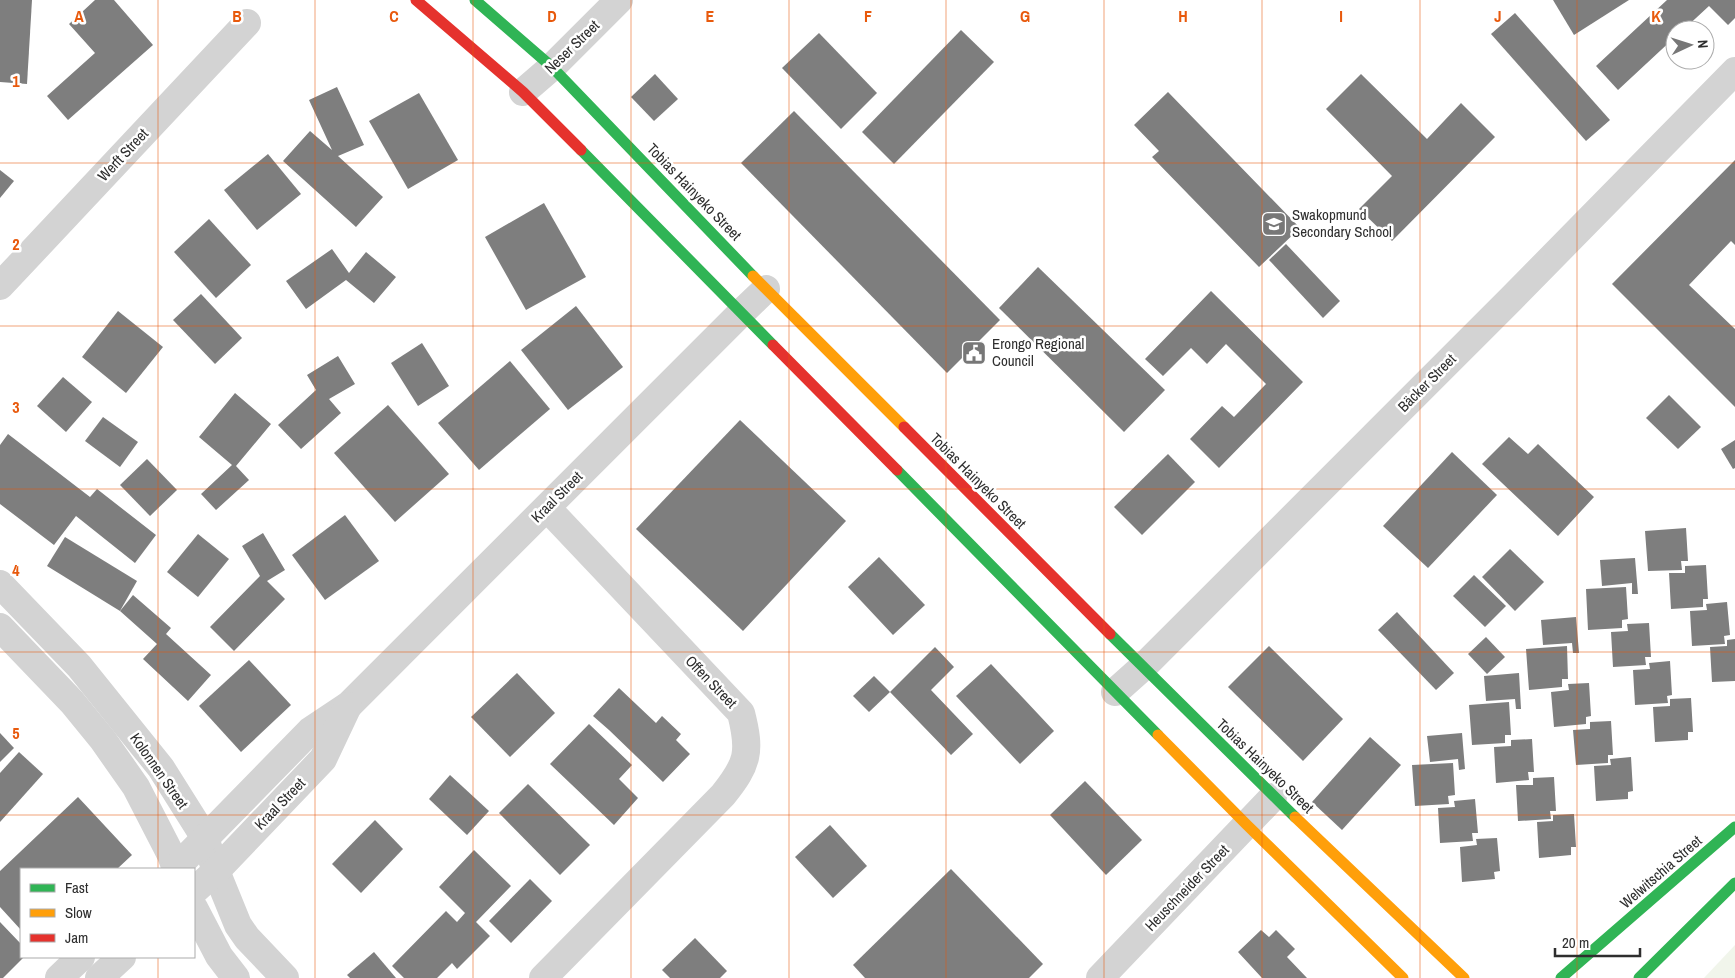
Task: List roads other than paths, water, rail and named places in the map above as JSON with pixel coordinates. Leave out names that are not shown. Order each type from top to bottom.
[{"type":"street","points":[[416,0],[523,92],[942,514],[1247,825],[1403,978]]},
{"type":"street","name":"Tobias Hainyeko Street","points":[[475,0],[552,67],[766,289],[1273,797],[1464,978]]},
{"type":"street","name":"Neser Street","points":[[523,92],[552,67],[619,0]]},
{"type":"street","name":"Werft Street","points":[[0,286],[247,23]]},
{"type":"street","name":"Bäcker Street","points":[[1115,692],[1143,667],[1511,299],[1735,71]]},
{"type":"street","name":"Kraal Street","points":[[176,868],[310,731],[349,705],[766,289]]},
{"type":"street","name":"Offen Street","points":[[543,978],[723,795],[736,778],[746,757],[746,734],[740,713],[547,508]]},
{"type":"street","name":"Kolonnen Street","points":[[0,584],[79,666],[161,768],[205,838],[216,871],[238,924],[247,938],[285,978]]},
{"type":"street","name":"Kolonnen Street","points":[[0,627],[72,702],[103,740],[136,787],[171,855],[175,868]]},
{"type":"street","name":"Kraal Street","points":[[195,890],[216,871],[323,759],[349,705]]},
{"type":"street","name":"Heuschneider Street","points":[[1100,978],[1273,797]]},
{"type":"street","name":"Welwitschia Street","points":[[1561,978],[1735,827]]},
{"type":"street","points":[[1639,978],[1735,883]]},
{"type":"street","points":[[195,910],[219,956],[236,978]]},
{"type":"street","points":[[1662,969],[1667,952]]},
{"type":"street","points":[[58,978],[80,958]]},
{"type":"street","points":[[99,978],[121,958]]},
{"type":"place","name":"Swakopmund Secondary School","points":[[1274,224]]},
{"type":"place","name":"Erongo Regional Council","points":[[974,353]]}]
